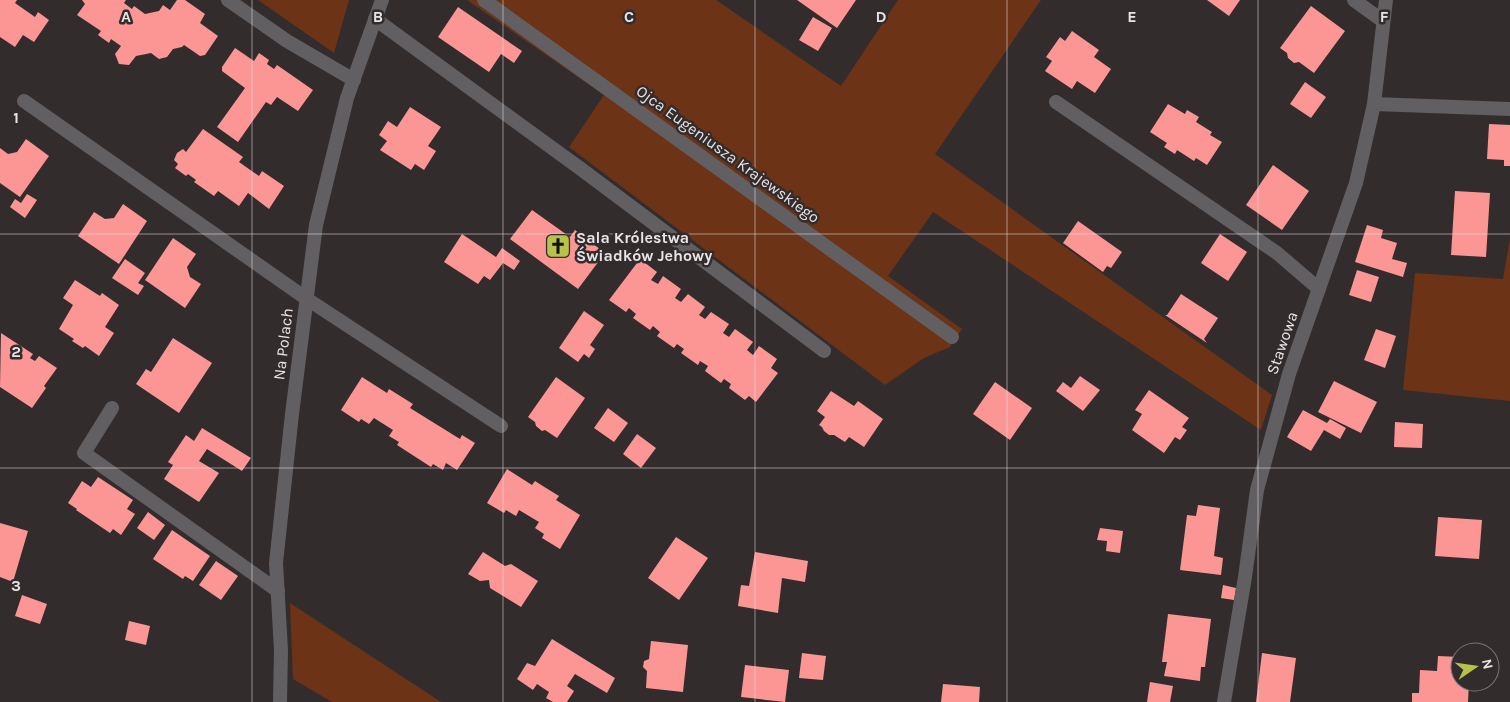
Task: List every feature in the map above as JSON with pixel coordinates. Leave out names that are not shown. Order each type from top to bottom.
[{"type":"street","points":[[228,0],[287,41],[354,80]]},
{"type":"street","name":"Na Polach","points":[[280,702],[281,650],[276,563],[292,414],[316,225],[347,98],[382,0]]},
{"type":"street","name":"Ojca Eugeniusza Krajewskiego","points":[[484,0],[952,337]]},
{"type":"street","points":[[1354,0],[1383,21]]},
{"type":"street","name":"Stawowa","points":[[1224,702],[1245,577],[1257,490],[1288,374],[1356,183],[1374,104],[1386,0]]},
{"type":"street","points":[[375,19],[581,169],[824,351]]},
{"type":"street","points":[[24,100],[307,299],[501,426]]},
{"type":"street","points":[[1056,102],[1277,253],[1319,289]]},
{"type":"street","points":[[1374,104],[1510,110]]},
{"type":"street","points":[[112,408],[84,453],[278,591]]},
{"type":"shaded area","points":[[258,0],[349,0],[334,53]]},
{"type":"shaded area","points":[[467,0],[716,0],[841,86],[898,0],[1041,0],[935,154],[1272,395],[1261,430],[933,212],[888,276],[962,329],[950,347],[924,358],[885,385],[569,147],[604,95]]},
{"type":"shaded area","points":[[1510,238],[1510,401],[1403,390],[1415,273],[1503,279]]},
{"type":"shaded area","points":[[290,603],[441,702],[332,702],[293,679]]},
{"type":"building","points":[[0,0],[17,0],[15,3],[35,17],[38,12],[49,20],[34,42],[23,35],[15,47],[0,37]]},
{"type":"building","points":[[82,0],[126,0],[124,3],[132,9],[134,6],[145,14],[159,11],[163,5],[170,10],[177,0],[185,0],[205,14],[200,23],[218,36],[205,55],[200,56],[184,45],[173,49],[167,57],[159,59],[151,53],[136,56],[129,65],[119,64],[115,54],[121,46],[111,39],[109,43],[98,35],[101,31],[77,15],[85,4]]},
{"type":"building","points":[[797,0],[856,0],[837,28]]},
{"type":"building","points":[[1207,0],[1240,0],[1229,16]]},
{"type":"building","points":[[1311,6],[1345,31],[1314,73],[1299,62],[1294,63],[1288,58],[1287,53],[1280,48]]},
{"type":"building","points":[[458,7],[522,51],[514,63],[501,54],[489,72],[438,37]]},
{"type":"building","points":[[813,17],[832,28],[818,51],[799,40]]},
{"type":"building","points":[[1072,31],[1099,50],[1094,57],[1111,69],[1095,93],[1077,81],[1072,89],[1045,71],[1052,61],[1046,57],[1060,37],[1065,41]]},
{"type":"building","points":[[235,48],[254,61],[259,53],[269,60],[267,64],[274,69],[277,65],[313,90],[298,111],[277,97],[271,105],[266,102],[238,142],[217,127],[245,88],[222,71],[222,67]]},
{"type":"building","points":[[1305,82],[1326,97],[1311,118],[1290,104]]},
{"type":"building","points":[[1168,104],[1185,114],[1187,110],[1199,117],[1196,122],[1212,132],[1210,135],[1222,142],[1207,165],[1196,158],[1194,161],[1177,150],[1175,154],[1164,147],[1167,143],[1150,132]]},
{"type":"building","points":[[410,107],[441,127],[428,146],[436,151],[424,170],[415,164],[411,170],[380,150],[387,141],[379,135],[388,121],[397,127]]},
{"type":"building","points":[[1489,124],[1510,125],[1510,166],[1504,166],[1504,160],[1487,159]]},
{"type":"building","points":[[203,129],[243,157],[239,162],[259,176],[262,171],[284,186],[269,209],[248,193],[239,206],[218,191],[214,196],[194,182],[196,180],[188,174],[186,176],[175,168],[178,164],[174,160],[177,153],[183,149],[186,152]]},
{"type":"building","points":[[26,139],[49,156],[20,197],[0,183],[0,148],[8,154],[17,152]]},
{"type":"building","points":[[1273,165],[1309,191],[1282,230],[1246,205]]},
{"type":"building","points":[[1455,191],[1490,193],[1486,257],[1451,255]]},
{"type":"building","points":[[27,194],[37,200],[25,218],[10,207],[15,199],[21,203]]},
{"type":"building","points":[[123,204],[147,221],[119,264],[78,236],[94,212],[105,219],[114,218]]},
{"type":"building","name":"Sala Królestwa Świadków Jehowy","points":[[532,210],[570,237],[575,230],[605,253],[578,289],[510,239]]},
{"type":"building","points":[[1078,221],[1122,252],[1111,268],[1107,266],[1103,272],[1063,243]]},
{"type":"building","points":[[1367,225],[1383,230],[1381,238],[1397,243],[1392,259],[1407,263],[1403,277],[1355,262]]},
{"type":"building","points":[[462,234],[496,257],[502,248],[520,261],[514,270],[503,263],[490,280],[484,276],[478,284],[444,262]]},
{"type":"building","points":[[1220,234],[1247,252],[1228,281],[1201,263]]},
{"type":"building","points":[[173,238],[196,254],[187,267],[190,277],[201,284],[185,308],[145,280]]},
{"type":"building","points":[[125,259],[145,273],[138,283],[144,286],[138,295],[112,278]]},
{"type":"building","points":[[640,259],[657,272],[651,280],[658,284],[663,276],[681,289],[675,298],[681,302],[688,294],[705,307],[699,315],[705,319],[711,312],[729,324],[723,333],[729,337],[735,329],[753,342],[747,350],[753,355],[759,346],[777,359],[771,368],[778,373],[756,402],[749,396],[745,400],[729,388],[731,384],[724,379],[721,383],[705,371],[708,366],[700,361],[698,365],[681,353],[684,349],[677,344],[674,348],[657,336],[660,332],[653,326],[650,330],[633,318],[636,314],[629,308],[626,312],[609,300]]},
{"type":"building","points":[[1357,270],[1379,277],[1371,302],[1349,295]]},
{"type":"building","points":[[75,280],[100,296],[102,293],[119,305],[105,327],[114,333],[99,356],[85,346],[83,348],[72,341],[74,339],[59,329],[73,305],[63,298]]},
{"type":"building","points":[[1181,294],[1218,318],[1204,339],[1207,343],[1165,315],[1167,315]]},
{"type":"building","points":[[584,311],[604,325],[590,345],[595,349],[589,358],[584,354],[578,362],[559,348]]},
{"type":"building","points":[[1376,329],[1396,336],[1385,368],[1364,360]]},
{"type":"building","points":[[1,333],[33,354],[30,358],[35,361],[39,356],[57,368],[32,408],[0,387]]},
{"type":"building","points":[[173,338],[212,363],[179,413],[136,384],[146,369],[151,372]]},
{"type":"building","points":[[1080,376],[1100,390],[1083,411],[1056,391],[1063,382],[1071,388]]},
{"type":"building","points":[[362,377],[387,393],[389,389],[413,404],[410,408],[460,439],[462,435],[475,443],[457,470],[446,463],[443,470],[433,464],[431,467],[397,445],[399,442],[389,436],[393,430],[374,418],[369,424],[361,419],[359,422],[341,410]]},
{"type":"building","points":[[556,377],[585,398],[557,438],[545,430],[542,431],[528,417]]},
{"type":"building","points":[[1334,381],[1377,402],[1361,433],[1318,412]]},
{"type":"building","points":[[995,382],[1032,408],[1010,440],[973,414]]},
{"type":"building","points":[[1149,390],[1189,418],[1182,427],[1187,430],[1180,440],[1175,437],[1164,453],[1132,430],[1142,414],[1135,410]]},
{"type":"building","points":[[831,391],[854,406],[858,401],[883,419],[864,447],[849,437],[845,442],[834,435],[829,435],[819,425],[825,417],[817,411]]},
{"type":"building","points":[[608,408],[628,423],[614,442],[594,428]]},
{"type":"building","points":[[1303,410],[1327,423],[1330,419],[1346,428],[1340,439],[1324,430],[1311,451],[1287,437]]},
{"type":"building","points":[[1395,422],[1423,424],[1422,448],[1394,447]]},
{"type":"building","points":[[202,428],[251,458],[242,471],[207,449],[199,461],[219,473],[199,502],[164,479],[173,465],[168,462],[186,435],[194,441]]},
{"type":"building","points":[[637,434],[656,448],[641,468],[623,454]]},
{"type":"building","points":[[507,469],[532,485],[535,481],[559,496],[556,500],[580,515],[560,549],[542,538],[544,534],[535,528],[539,522],[519,510],[516,516],[506,510],[504,513],[487,503]]},
{"type":"building","points":[[98,477],[133,500],[127,509],[135,514],[121,535],[113,529],[110,533],[68,503],[82,481],[91,487]]},
{"type":"building","points":[[1198,505],[1220,508],[1214,556],[1223,558],[1221,575],[1180,570],[1187,515],[1196,516]]},
{"type":"building","points":[[148,512],[165,525],[154,540],[137,528]]},
{"type":"building","points":[[1438,517],[1482,520],[1479,559],[1435,556]]},
{"type":"building","points":[[0,523],[28,531],[13,582],[0,577]]},
{"type":"building","points":[[1100,528],[1123,531],[1120,553],[1106,551],[1107,541],[1097,540]]},
{"type":"building","points":[[172,530],[210,556],[193,581],[185,576],[183,579],[153,559]]},
{"type":"building","points":[[676,537],[708,558],[679,600],[648,578]]},
{"type":"building","points":[[483,552],[505,566],[511,564],[538,581],[521,607],[490,588],[489,580],[480,581],[468,574]]},
{"type":"building","points":[[755,552],[808,561],[805,582],[782,578],[778,613],[738,606],[741,585],[749,586]]},
{"type":"building","points":[[216,561],[238,576],[221,600],[199,585]]},
{"type":"building","points":[[1223,585],[1236,588],[1234,600],[1221,598]]},
{"type":"building","points":[[22,595],[47,604],[40,624],[15,616]]},
{"type":"building","points":[[1168,614],[1211,619],[1205,667],[1201,667],[1200,681],[1164,676],[1167,662],[1162,662]]},
{"type":"building","points":[[129,621],[150,626],[146,645],[125,640]]},
{"type":"building","points":[[552,639],[615,678],[607,693],[575,674],[567,686],[574,691],[567,702],[553,702],[546,698],[549,692],[537,684],[533,690],[517,679],[527,663],[535,666]]},
{"type":"building","points":[[651,641],[688,645],[683,692],[646,688],[647,671],[643,667],[644,661],[649,659]]},
{"type":"building","points":[[802,653],[826,656],[823,680],[799,678]]},
{"type":"building","points":[[1262,653],[1296,658],[1290,702],[1256,702]]},
{"type":"building","points":[[1438,656],[1450,657],[1450,692],[1468,692],[1468,702],[1412,702],[1412,693],[1419,693],[1420,670],[1437,671]]},
{"type":"building","points":[[745,665],[789,670],[785,702],[741,697]]},
{"type":"building","points":[[1150,682],[1173,686],[1170,702],[1147,702]]},
{"type":"building","points":[[943,684],[980,687],[979,702],[941,702]]},
{"type":"place","name":"Sala Królestwa Świadków Jehowy","points":[[558,246]]}]
